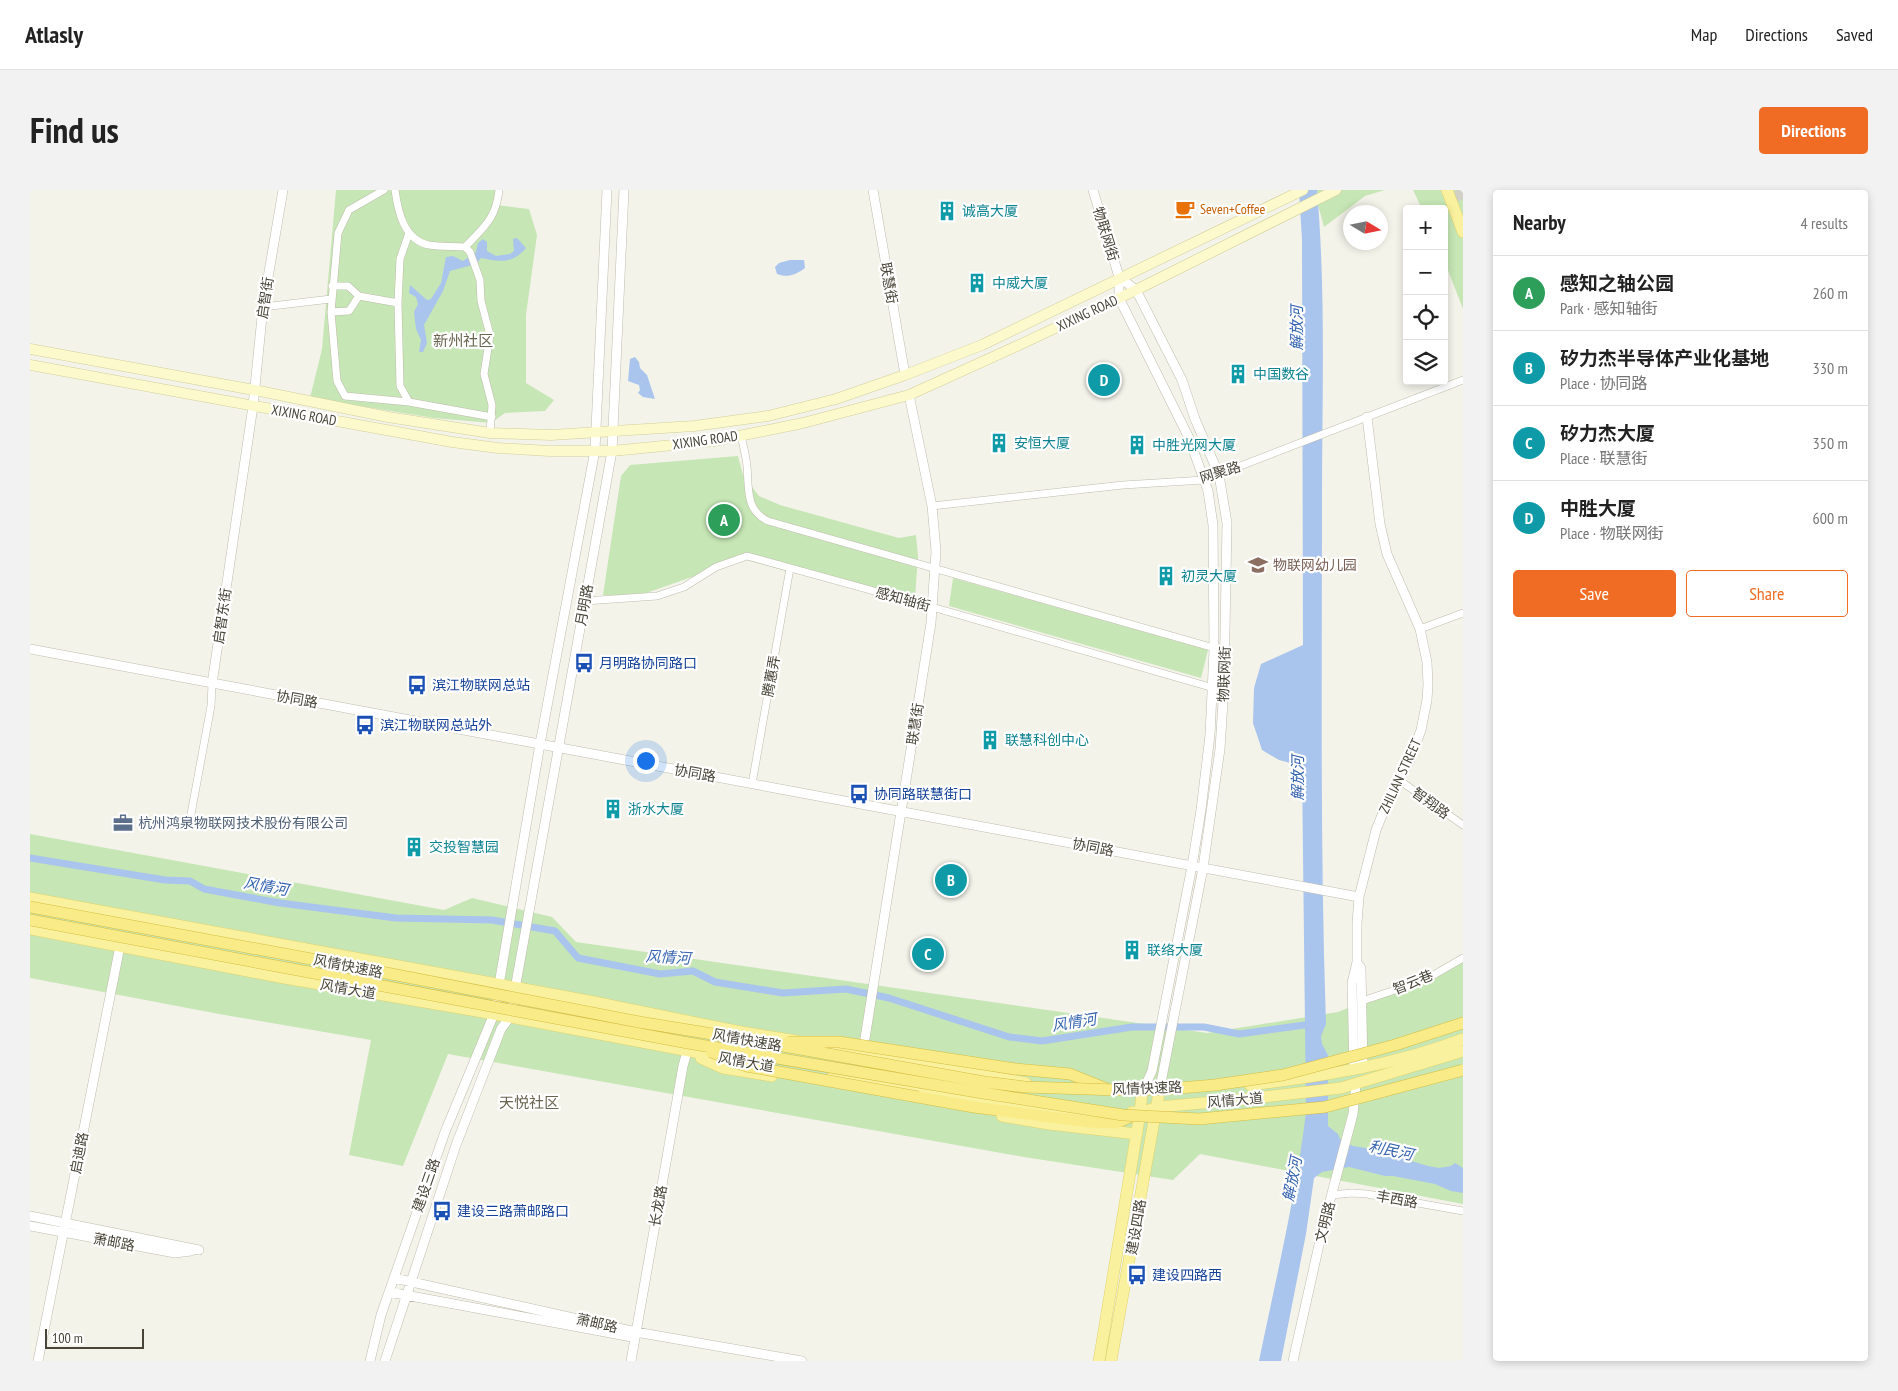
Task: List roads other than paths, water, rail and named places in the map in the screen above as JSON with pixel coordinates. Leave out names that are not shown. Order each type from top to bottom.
[{"type":"highway","name":"风情快速路","points":[[30,907],[357,967],[639,1022],[984,1082],[1034,1087],[1118,1090],[1168,1089],[1283,1076],[1463,1024]]},
{"type":"highway","name":"风情快速路","points":[[30,920],[688,1047],[1123,1115],[1199,1119],[1325,1107],[1463,1070]]},
{"type":"highway","points":[[761,1042],[839,1042],[1014,1069],[1070,1074],[1118,1093]]},
{"type":"highway","points":[[688,1047],[746,1066],[974,1107],[1089,1122],[1116,1123],[1140,1113]]},
{"type":"main road","name":"XIXING ROAD","points":[[30,365],[470,444],[541,450],[612,450],[714,441],[802,423],[909,394],[1136,290],[1336,190]]},
{"type":"main road","points":[[1447,190],[1463,232]]},
{"type":"main road","name":"XIXING ROAD","points":[[30,349],[254,390],[388,417],[490,433],[551,435],[694,426],[768,416],[836,399],[905,375],[982,345],[1119,277],[1299,192]]},
{"type":"main road","name":"风情大道","points":[[30,898],[1079,1094],[1176,1093],[1296,1080],[1359,1069],[1463,1039]]},
{"type":"main road","name":"风情大道","points":[[30,929],[280,977],[1049,1111],[1088,1115],[1127,1111],[1140,1113],[1158,1107],[1341,1088],[1463,1051]]},
{"type":"main road","points":[[688,1047],[723,1068],[1049,1124],[1137,1134]]},
{"type":"main road","name":"建设四路","points":[[1099,1361],[1137,1134],[1142,1093]]},
{"type":"main road","name":"建设四路","points":[[1111,1361],[1159,1093]]},
{"type":"street","name":"启智街","points":[[253,406],[263,307],[283,190]]},
{"type":"street","points":[[384,190],[349,210],[338,234],[330,312],[337,381],[346,396],[409,402],[492,417]]},
{"type":"street","points":[[395,190],[398,212],[411,236],[428,245],[465,246],[490,221],[498,200],[499,190]]},
{"type":"street","name":"月明路","points":[[494,1014],[540,744],[595,450],[607,190]]},
{"type":"street","name":"月明路","points":[[510,1017],[612,450],[624,190]]},
{"type":"street","name":"联慧街","points":[[874,190],[905,375]]},
{"type":"street","name":"物联网街","points":[[1093,190],[1119,277],[1119,298],[1189,438],[1208,491],[1214,525],[1213,688],[1205,782],[1192,866],[1162,1022],[1152,1071],[1142,1093]]},
{"type":"street","points":[[409,232],[400,260],[398,303],[400,386],[409,402]]},
{"type":"street","points":[[465,246],[470,252],[480,280],[481,301],[490,335],[484,374],[492,405],[490,433]]},
{"type":"street","name":"物联网街","points":[[1119,277],[1136,290],[1182,380],[1195,419],[1219,475],[1227,523],[1224,691],[1220,749],[1203,868],[1159,1093]]},
{"type":"street","points":[[332,286],[348,286],[359,296],[398,303]]},
{"type":"street","points":[[330,312],[349,310],[359,296]]},
{"type":"street","points":[[263,307],[332,299]]},
{"type":"street","name":"网聚路","points":[[932,506],[1123,485],[1204,480],[1463,380]]},
{"type":"street","name":"联慧街","points":[[863,1053],[932,607],[935,569],[936,551],[932,506],[909,394]]},
{"type":"street","name":"启智东街","points":[[189,825],[212,706],[212,684],[253,406]]},
{"type":"street","name":"ZHILIAN STREET","points":[[1359,1069],[1352,983],[1357,962],[1359,898],[1376,830],[1415,748],[1427,700],[1427,662],[1420,628],[1392,567],[1383,540],[1367,417]]},
{"type":"street","points":[[741,435],[747,467],[748,496],[753,509],[760,517],[768,521],[1225,651]]},
{"type":"street","name":"感知轴街","points":[[585,601],[657,596],[684,587],[716,567],[747,556],[1224,691]]},
{"type":"street","name":"腾蕙弄","points":[[752,784],[790,568]]},
{"type":"street","points":[[1420,628],[1463,612]]},
{"type":"street","name":"协同路","points":[[30,649],[1359,898]]},
{"type":"street","name":"智翔路","points":[[1399,780],[1463,825]]},
{"type":"street","name":"启迪路","points":[[38,1361],[120,946]]},
{"type":"street","name":"智云巷","points":[[1362,1001],[1425,980],[1463,958]]},
{"type":"street","name":"ZHILIAN STREET","points":[[1357,962],[1361,968],[1362,1001],[1359,1069]]},
{"type":"street","name":"建设三路","points":[[370,1361],[381,1315],[445,1132],[494,1014]]},
{"type":"street","name":"建设三路","points":[[385,1361],[456,1145],[502,1029],[510,1017]]},
{"type":"street","name":"长龙路","points":[[631,1361],[683,1066],[688,1047]]},
{"type":"street","name":"文明路","points":[[1293,1361],[1331,1195],[1354,1114],[1356,1084]]},
{"type":"street","name":"丰西路","points":[[1331,1195],[1367,1194],[1463,1211]]},
{"type":"street","points":[[30,1216],[65,1222]]},
{"type":"street","name":"萧邮路","points":[[30,1226],[175,1253],[199,1250],[65,1222]]},
{"type":"street","name":"萧邮路","points":[[394,1278],[411,1280],[636,1335],[802,1361]]},
{"type":"street","name":"萧邮路","points":[[389,1292],[636,1335],[770,1361]]},
{"type":"water","points":[[1299,190],[1317,190],[1322,267],[1322,828],[1326,1024],[1321,1036],[1322,1044],[1328,1055],[1328,1126],[1338,1134],[1340,1139],[1353,1146],[1390,1152],[1405,1159],[1439,1168],[1451,1166],[1455,1163],[1463,1168],[1463,1193],[1451,1191],[1435,1184],[1385,1176],[1349,1167],[1322,1172],[1314,1178],[1306,1234],[1281,1361],[1259,1361],[1291,1206],[1306,1112],[1302,766],[1279,760],[1262,750],[1253,723],[1254,688],[1261,664],[1303,645],[1302,240]]},
{"type":"water","points":[[517,238],[526,248],[516,257],[500,261],[481,258],[476,264],[450,271],[443,291],[424,325],[427,343],[423,352],[419,352],[421,340],[416,329],[414,312],[418,304],[416,297],[409,293],[410,285],[427,300],[431,299],[441,283],[446,257],[453,256],[463,261],[476,252],[478,243],[483,239],[487,242],[487,251],[496,256],[510,254],[514,251],[513,239]]},
{"type":"water","points":[[790,260],[804,260],[805,268],[791,275],[777,274],[775,267],[779,263]]},
{"type":"water","points":[[635,357],[639,362],[640,368],[647,375],[655,399],[643,397],[638,393],[640,390],[639,385],[628,381],[630,359]]},
{"type":"waterway","name":"风情河","points":[[30,858],[165,880],[190,881],[204,889],[280,903],[396,918],[492,920],[555,931],[578,958],[660,974],[693,971],[715,982],[783,993],[846,989],[889,998],[1009,1037],[1042,1041],[1132,1027],[1204,1027],[1239,1034],[1312,1024]]},
{"type":"tunnel","points":[[1457,190],[1463,203]]},
{"type":"place","name":"Seven+Coffee","points":[[1185,209]]},
{"type":"place","name":"诚高大厦","points":[[947,211]]},
{"type":"place","name":"中威大厦","points":[[977,283]]},
{"type":"place","name":"中国数谷","points":[[1238,374]]},
{"type":"place","name":"中胜大厦","points":[[1104,380]]},
{"type":"place","name":"安恒大厦","points":[[999,443]]},
{"type":"place","name":"中胜光网大厦","points":[[1137,445]]},
{"type":"place","name":"感知之轴公园","points":[[724,520]]},
{"type":"place","name":"物联网幼儿园","points":[[1258,565]]},
{"type":"place","name":"初灵大厦","points":[[1166,576]]},
{"type":"place","name":"月明路协同路口","points":[[584,663]]},
{"type":"place","name":"滨江物联网总站","points":[[417,685]]},
{"type":"place","name":"滨江物联网总站外","points":[[365,725]]},
{"type":"place","name":"联慧科创中心","points":[[990,740]]},
{"type":"place","name":"协同路联慧街口","points":[[859,794]]},
{"type":"place","name":"浙水大厦","points":[[613,809]]},
{"type":"place","name":"杭州鸿泉物联网技术股份有限公司","points":[[123,823]]},
{"type":"place","name":"交投智慧园","points":[[414,847]]},
{"type":"place","name":"矽力杰半导体产业化基地","points":[[951,880]]},
{"type":"place","name":"联络大厦","points":[[1132,950]]},
{"type":"place","name":"矽力杰大厦","points":[[928,954]]},
{"type":"place","name":"建设三路萧邮路口","points":[[442,1211]]},
{"type":"place","name":"建设四路西","points":[[1137,1275]]},
{"type":"district","name":"新州社区","points":[[463,340]]},
{"type":"district","name":"天悦社区","points":[[529,1102]]},
{"type":"water label","name":"解放河","points":[[1296,328]]},
{"type":"water label","name":"解放河","points":[[1297,778]]},
{"type":"water label","name":"利民河","points":[[1391,1150]]},
{"type":"water label","name":"解放河","points":[[1292,1179]]}]
